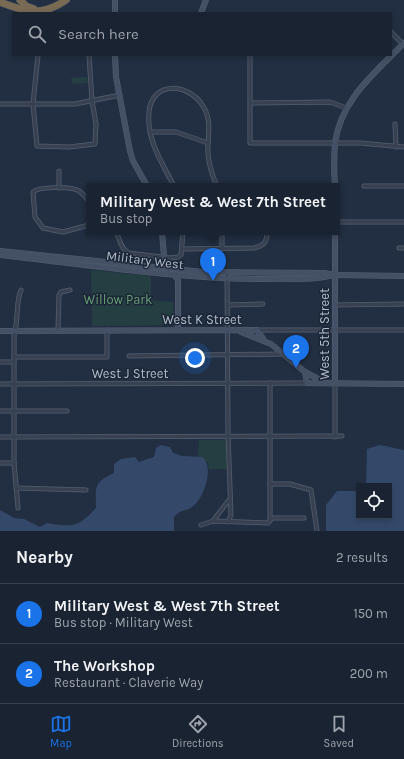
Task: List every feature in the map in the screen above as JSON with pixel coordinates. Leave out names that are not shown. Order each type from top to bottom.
[{"type":"highway","points":[[20,0],[31,8],[46,9]]},
{"type":"highway","points":[[0,2],[26,11],[34,12],[46,9],[66,0]]},
{"type":"street","points":[[115,0],[115,12]]},
{"type":"street","points":[[201,12],[206,0]]},
{"type":"street","points":[[392,33],[403,44],[392,55]]},
{"type":"street","points":[[38,56],[33,104],[37,146],[70,148],[95,144],[96,124],[92,101],[89,56]]},
{"type":"street","points":[[115,56],[120,95],[132,156],[146,183]]},
{"type":"street","points":[[250,56],[250,143],[360,143],[404,147]]},
{"type":"street","points":[[335,183],[335,143],[346,108],[357,92],[392,56]]},
{"type":"street","points":[[172,183],[154,147],[150,132],[149,111],[152,101],[165,90],[182,89],[195,96],[207,113],[210,124],[208,143],[210,165],[216,183]]},
{"type":"street","points":[[0,104],[75,104],[120,95]]},
{"type":"street","points":[[251,103],[330,102],[346,108]]},
{"type":"street","points":[[395,124],[396,147]]},
{"type":"street","points":[[150,132],[176,132],[208,143]]},
{"type":"street","points":[[59,171],[59,188]]},
{"type":"street","points":[[364,186],[404,186]]},
{"type":"street","points":[[86,198],[78,190],[59,188],[38,189],[33,192],[35,216],[39,225],[43,228],[63,232],[86,226]]},
{"type":"street","points":[[340,222],[404,222]]},
{"type":"street","points":[[117,235],[125,252],[164,257],[178,257],[183,249],[183,235]]},
{"type":"street","points":[[162,235],[165,268],[175,275],[178,280],[178,330]]},
{"type":"street","points":[[222,235],[222,248]]},
{"type":"street","points":[[183,249],[260,247],[266,242],[267,235]]},
{"type":"street","name":"West 5th Street","points":[[335,235],[336,437]]},
{"type":"street","points":[[398,248],[404,248]]},
{"type":"street","name":"Military West","points":[[0,251],[227,276]]},
{"type":"street","name":"Military West","points":[[0,256],[175,275],[306,278],[324,278],[335,275],[404,276]]},
{"type":"street","points":[[227,276],[229,384],[228,437],[231,479],[229,500],[231,515],[228,522]]},
{"type":"street","points":[[18,508],[14,463],[14,357],[15,331],[18,326],[18,298],[20,290]]},
{"type":"street","points":[[58,330],[59,295],[61,292],[70,290]]},
{"type":"street","points":[[228,305],[264,304]]},
{"type":"street","points":[[336,305],[404,304]]},
{"type":"street","points":[[14,357],[107,357],[107,330]]},
{"type":"street","points":[[236,330],[264,340],[285,354],[305,372],[327,383]]},
{"type":"street","points":[[257,330],[264,340]]},
{"type":"street","points":[[264,340],[265,330]]},
{"type":"street","name":"West K Street","points":[[0,331],[404,330]]},
{"type":"street","points":[[128,356],[228,356],[285,354]]},
{"type":"street","points":[[0,362],[14,362]]},
{"type":"street","points":[[305,372],[307,383]]},
{"type":"street","name":"West J Street","points":[[0,384],[404,384]]},
{"type":"street","points":[[201,525],[213,521],[268,523],[271,518],[270,384]]},
{"type":"street","points":[[0,411],[67,411]]},
{"type":"street","points":[[0,437],[342,436]]},
{"type":"street","points":[[0,462],[14,463]]},
{"type":"street","points":[[270,484],[290,484],[311,490],[317,531]]},
{"type":"street","points":[[16,488],[86,490]]},
{"type":"street","points":[[213,521],[229,500]]},
{"type":"street","points":[[271,518],[304,518]]},
{"type":"green space","points":[[87,77],[88,83],[72,84],[71,78]]},
{"type":"green space","name":"Willow Park","points":[[91,270],[151,276],[151,300],[173,302],[174,325],[92,326]]},
{"type":"green space","points":[[199,440],[224,440],[226,442],[227,469],[209,469],[208,463],[198,457]]},
{"type":"water","points":[[161,445],[170,447],[173,453],[182,456],[202,457],[206,461],[208,467],[208,475],[204,490],[192,507],[179,512],[174,517],[174,531],[0,531],[0,510],[14,518],[24,519],[40,527],[47,523],[69,525],[79,523],[90,515],[96,508],[97,486],[102,480],[114,473],[114,464],[121,459],[135,457],[139,462],[154,457],[156,448]]},
{"type":"water","points":[[380,445],[404,450],[404,531],[326,531],[326,505],[337,491],[356,491],[356,519],[392,519],[392,483],[366,483],[367,449]]},
{"type":"place","name":"Military West & West 7th Street","points":[[213,281]]},
{"type":"place","name":"The Workshop","points":[[296,368]]}]
